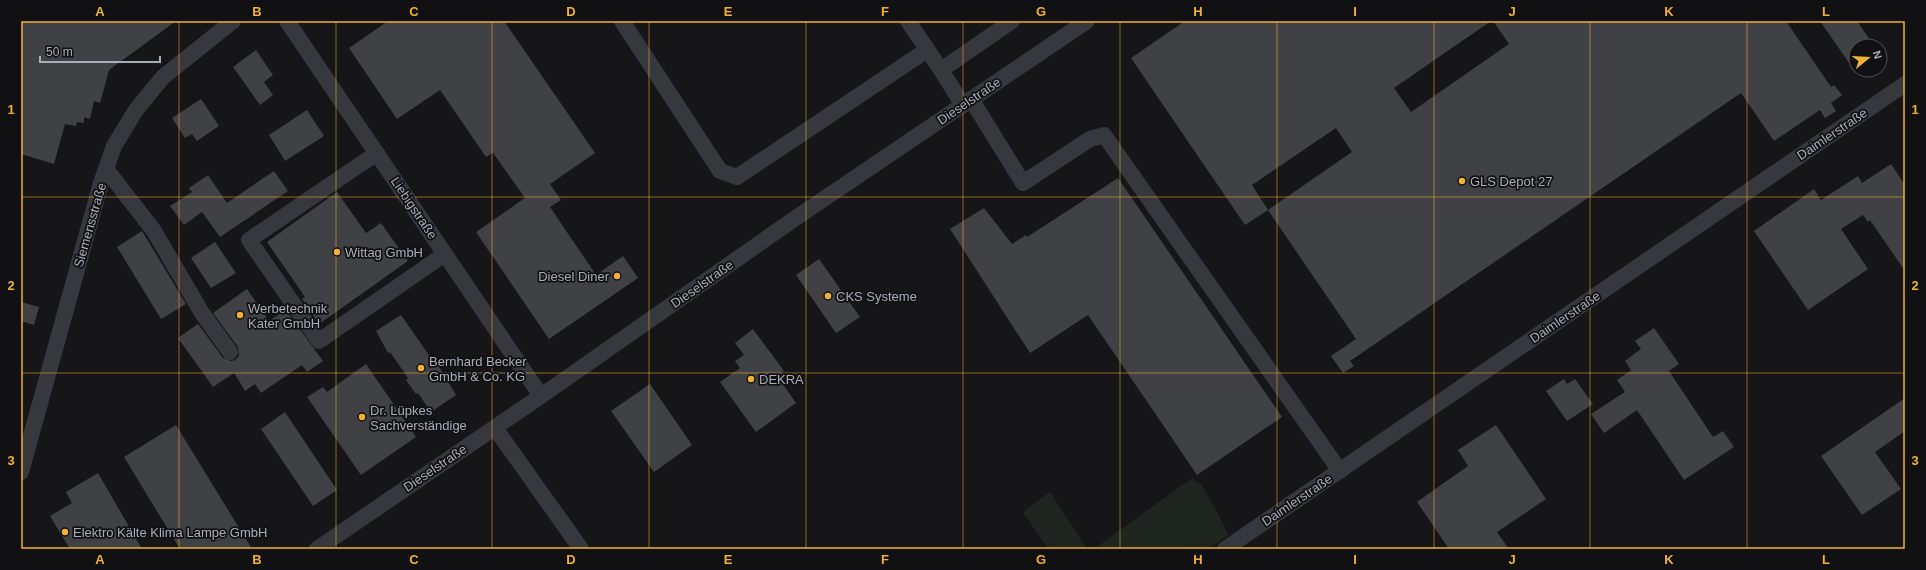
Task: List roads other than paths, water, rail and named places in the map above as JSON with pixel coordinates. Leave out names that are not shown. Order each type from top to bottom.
[{"type":"street","name":"Siemensstraße","points":[[21,472],[106,169],[114,146],[136,110],[163,77],[232,21]]},
{"type":"street","name":"Liebigstraße","points":[[287,21],[542,396]]},
{"type":"street","points":[[622,21],[720,171],[737,177],[927,50]]},
{"type":"street","points":[[908,21],[941,70],[967,102],[1023,183],[1090,139],[1104,135],[1340,471]]},
{"type":"street","points":[[941,70],[1012,21]]},
{"type":"street","name":"Dieselstraße","points":[[318,549],[334,544],[495,428],[800,214],[1087,21]]},
{"type":"street","name":"Daimlerstraße","points":[[1225,549],[1905,84]]},
{"type":"street","points":[[376,153],[249,240],[319,341],[445,254]]},
{"type":"street","points":[[106,169],[154,231],[202,313],[230,352]]},
{"type":"street","points":[[495,428],[581,549]]},
{"type":"place","name":"GLS Depot 27","points":[[1462,181]]},
{"type":"place","name":"Wittag GmbH","points":[[337,252]]},
{"type":"place","name":"Diesel Diner","points":[[617,276]]},
{"type":"place","name":"CKS Systeme","points":[[828,296]]},
{"type":"place","name":"Werbetechnik Kater GmbH","points":[[240,315]]},
{"type":"place","name":"Bernhard Becker GmbH & Co. KG","points":[[421,368]]},
{"type":"place","name":"DEKRA","points":[[751,379]]},
{"type":"place","name":"Dr. Lüpkes Sachverständige","points":[[362,417]]},
{"type":"place","name":"Elektro Kälte Klima Lampe GmbH","points":[[65,532]]}]
